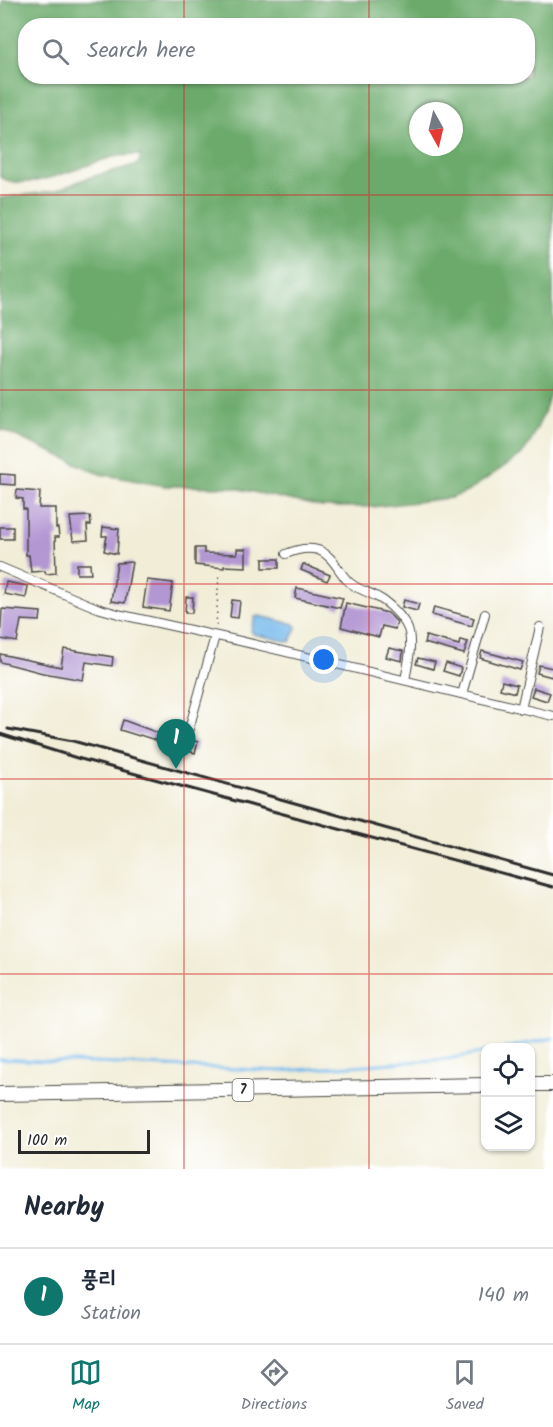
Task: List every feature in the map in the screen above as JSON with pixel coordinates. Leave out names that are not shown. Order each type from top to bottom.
[{"type":"main road","points":[[535,1084],[553,1084]]},
{"type":"main road","name":"7","points":[[0,1094],[481,1085]]},
{"type":"street","points":[[286,554],[297,550],[319,550],[356,588],[380,598],[405,622],[409,631],[409,658],[405,680]]},
{"type":"street","points":[[0,567],[97,608],[141,620],[553,716]]},
{"type":"street","points":[[462,694],[485,614]]},
{"type":"street","points":[[521,709],[540,627]]},
{"type":"street","points":[[189,729],[215,636]]},
{"type":"path","points":[[215,636],[219,573]]},
{"type":"green space","points":[[3,0],[553,0],[553,385],[544,413],[530,443],[521,455],[467,492],[451,498],[372,507],[322,507],[230,487],[165,486],[100,474],[0,429],[0,198],[55,191],[87,178],[138,164],[141,155],[113,157],[39,180],[11,182],[0,177],[0,10]]},
{"type":"water","points":[[255,617],[294,624],[297,627],[290,642],[253,634],[251,630]]},
{"type":"building","points":[[0,474],[15,475],[15,485],[0,484]]},
{"type":"building","points":[[17,490],[40,492],[39,508],[56,508],[56,528],[58,528],[59,537],[55,537],[56,573],[31,572],[29,555],[26,555],[26,509],[23,509],[23,499],[16,498]]},
{"type":"building","points":[[90,516],[91,525],[87,525],[88,540],[73,541],[70,517]]},
{"type":"building","points":[[0,527],[13,527],[13,539],[0,539]]},
{"type":"building","points":[[103,527],[119,529],[117,554],[104,551],[107,536],[102,536]]},
{"type":"building","points":[[195,548],[204,548],[204,553],[237,554],[237,549],[246,549],[246,567],[224,566],[224,568],[195,565]]},
{"type":"building","points":[[263,559],[279,559],[279,568],[263,568]]},
{"type":"building","points":[[132,562],[125,603],[111,601],[117,563]]},
{"type":"building","points":[[77,564],[90,564],[91,574],[77,574]]},
{"type":"building","points":[[303,564],[330,575],[327,581],[301,570]]},
{"type":"building","points":[[147,580],[173,583],[169,611],[143,607]]},
{"type":"building","points":[[6,582],[28,586],[26,598],[4,594]]},
{"type":"building","points":[[297,588],[343,598],[340,608],[295,598]]},
{"type":"building","points":[[186,597],[193,597],[192,613],[185,613]]},
{"type":"building","points":[[232,600],[240,601],[238,618],[230,617]]},
{"type":"building","points":[[404,600],[419,604],[417,611],[402,607]]},
{"type":"building","points":[[346,603],[388,613],[397,622],[395,629],[382,626],[379,637],[341,627]]},
{"type":"building","points":[[434,607],[474,618],[472,626],[432,615]]},
{"type":"building","points":[[2,609],[41,612],[40,621],[21,620],[17,642],[0,639]]},
{"type":"building","points":[[426,636],[459,645],[460,640],[468,642],[464,654],[424,643]]},
{"type":"building","points":[[389,648],[403,651],[402,661],[386,657]]},
{"type":"building","points":[[64,649],[113,657],[112,666],[86,662],[83,680],[0,662],[0,654],[61,667]]},
{"type":"building","points":[[482,651],[523,662],[520,670],[480,658]]},
{"type":"building","points":[[418,658],[435,662],[433,669],[416,664]]},
{"type":"building","points":[[446,663],[461,668],[459,676],[443,671]]},
{"type":"building","points":[[539,665],[553,668],[552,677],[537,673]]},
{"type":"building","points":[[502,681],[517,685],[515,693],[500,689]]},
{"type":"building","points":[[534,688],[550,693],[547,701],[531,696]]},
{"type":"building","points":[[123,720],[169,737],[170,733],[198,742],[195,753],[120,730]]},
{"type":"waterway","points":[[529,1043],[553,1038]]},
{"type":"waterway","points":[[0,1059],[282,1071],[448,1059],[481,1053]]},
{"type":"railway","points":[[8,729],[73,741],[553,875]]},
{"type":"railway","points":[[0,734],[77,758],[553,887]]},
{"type":"place","name":"풍리","points":[[176,769]]}]
